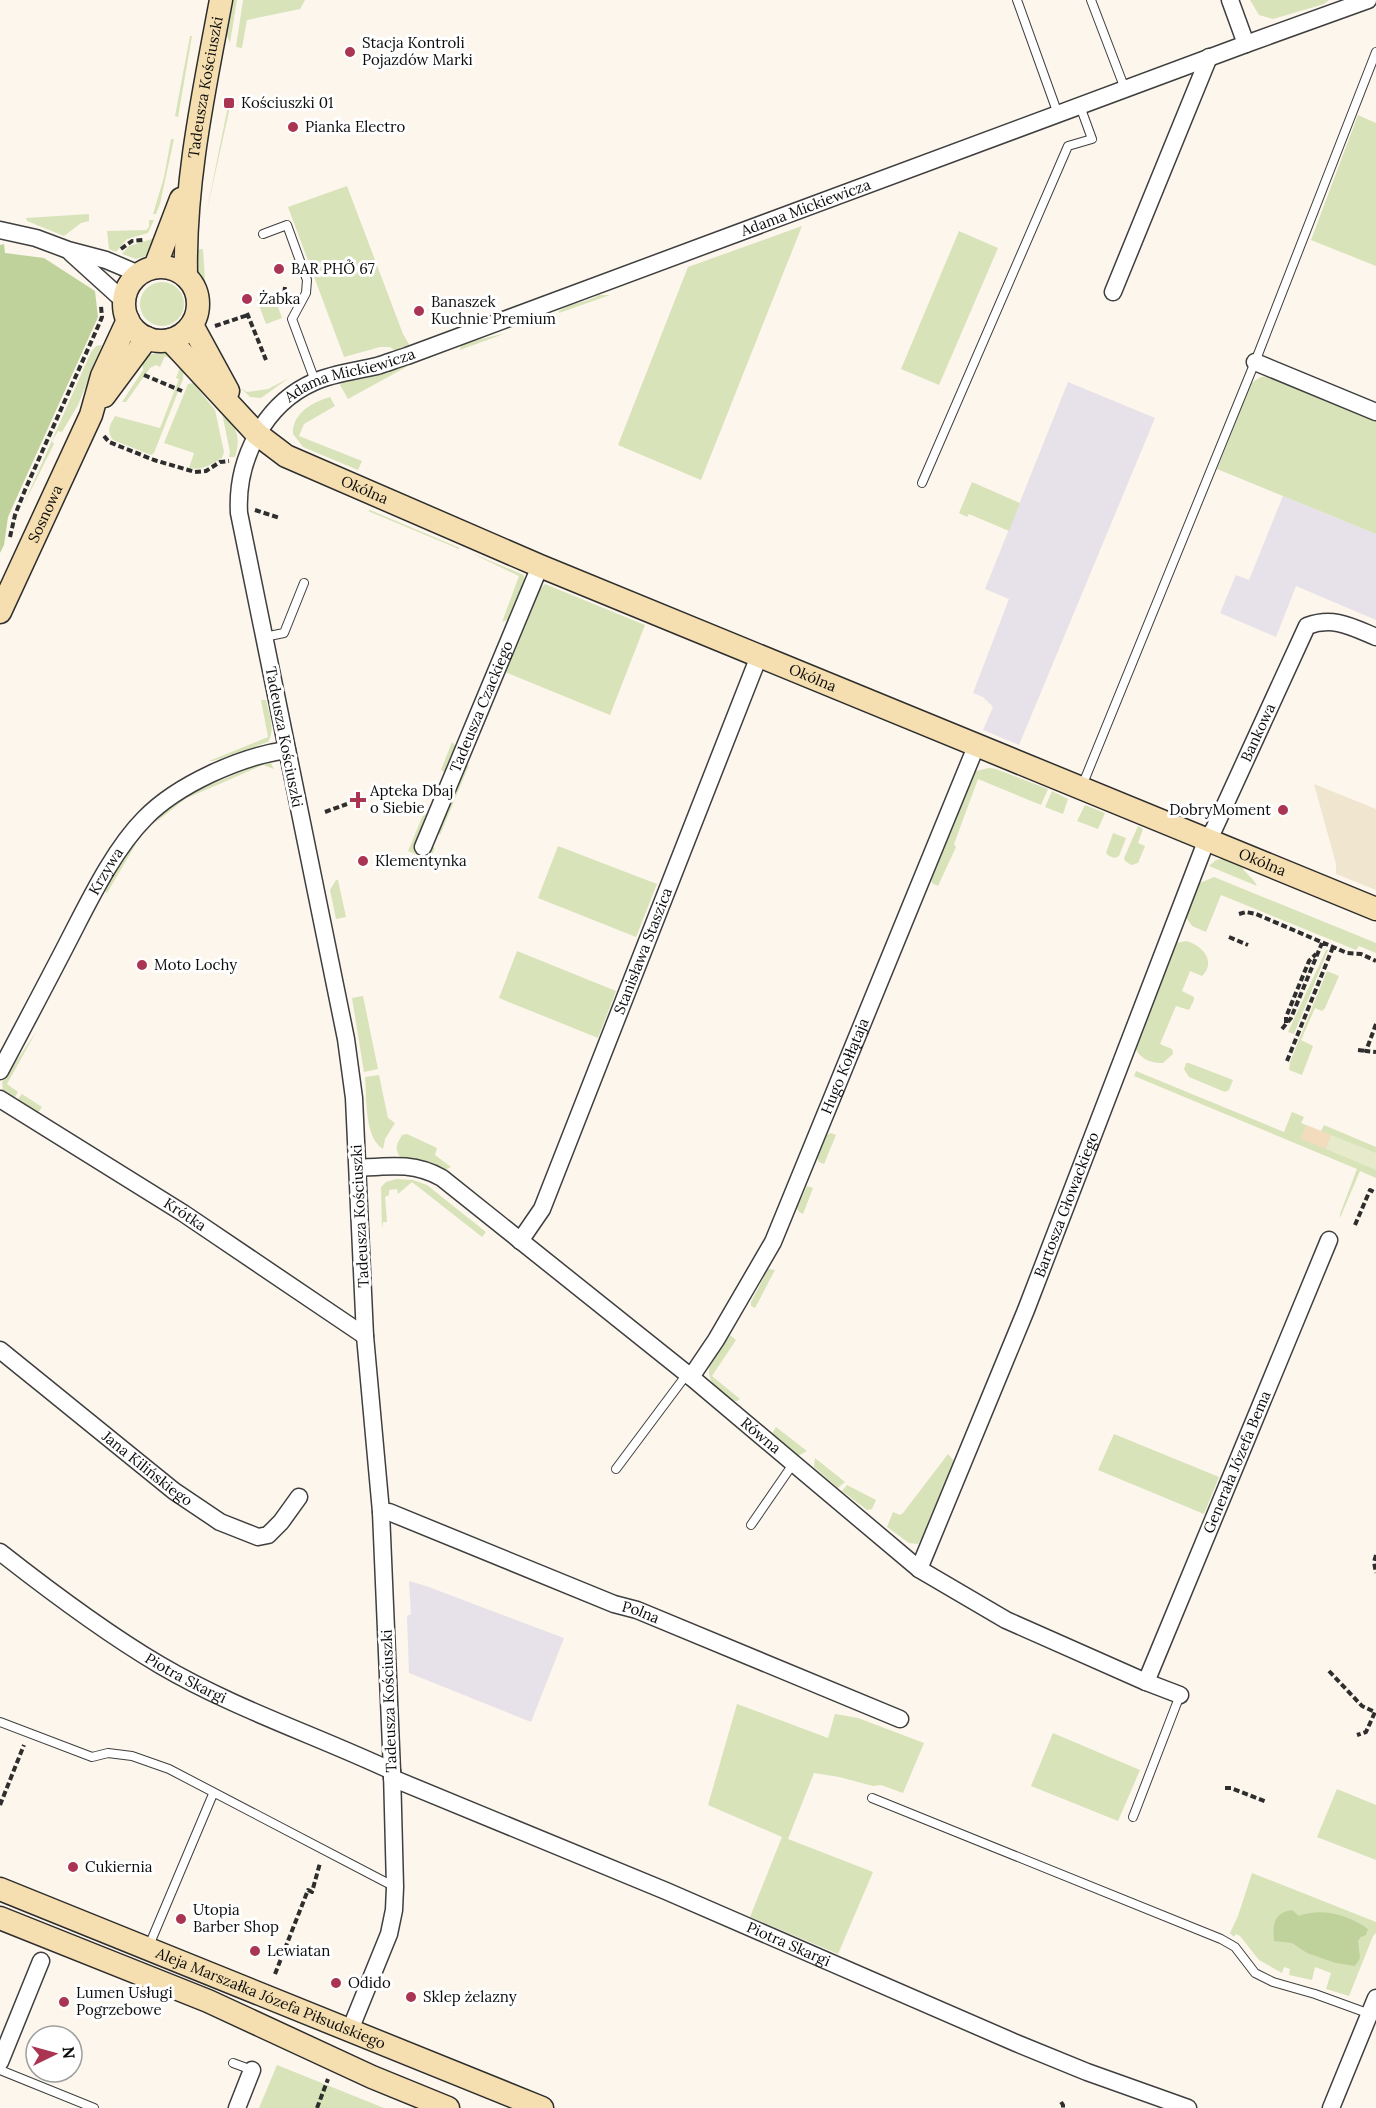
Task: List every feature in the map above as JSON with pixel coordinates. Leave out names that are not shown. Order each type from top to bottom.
[{"type":"street","name":"Tadeusza Kościuszki","points":[[186,276],[185,243],[190,174],[221,0]]},
{"type":"street","points":[[1230,0],[1246,44]]},
{"type":"street","name":"Adama Mickiewicza","points":[[257,434],[288,397],[315,381],[407,356],[1357,2]]},
{"type":"street","points":[[1113,292],[1209,57]]},
{"type":"street","name":"Tadeusza Kościuszki","points":[[147,271],[190,174]]},
{"type":"street","points":[[0,230],[36,238],[68,250],[147,271],[168,267],[186,276],[193,285],[198,299],[197,315],[239,414]]},
{"type":"street","points":[[68,250],[126,310],[134,330],[147,338],[170,340],[202,326]]},
{"type":"street","points":[[126,310],[129,286],[147,271]]},
{"type":"street","name":"Sosnowa","points":[[98,422],[102,376],[126,310]]},
{"type":"street","name":"Sosnowa","points":[[0,612],[98,422],[114,381],[147,338]]},
{"type":"street","points":[[170,340],[257,434]]},
{"type":"street","points":[[1255,362],[1376,412]]},
{"type":"street","name":"Tadeusza Kościuszki","points":[[257,434],[244,465],[238,497],[244,538],[346,1039],[354,1098],[365,1336],[381,1512],[392,1774],[394,1910],[389,1934],[350,2030]]},
{"type":"street","name":"Okólna","points":[[257,434],[286,456],[540,566],[1376,909]]},
{"type":"street","name":"Tadeusza Czackiego","points":[[423,847],[540,566]]},
{"type":"street","name":"Bankowa","points":[[1207,839],[1215,829],[1307,626],[1323,622],[1337,622],[1376,637]]},
{"type":"street","name":"Stanisława Staszica","points":[[520,1241],[542,1209],[759,656]]},
{"type":"street","name":"Hugo Kołłątaja","points":[[689,1375],[716,1340],[773,1242],[977,744]]},
{"type":"street","name":"Krzywa","points":[[0,1071],[104,873],[143,819],[165,800],[188,785],[262,753],[287,750]]},
{"type":"street","name":"Bartosza Głowackiego","points":[[919,1569],[1026,1310],[1207,839]]},
{"type":"street","name":"Krótka","points":[[0,1098],[183,1213],[365,1336]]},
{"type":"street","name":"Równa","points":[[358,1168],[414,1166],[441,1178],[689,1375],[919,1569],[1006,1620],[1180,1695]]},
{"type":"street","name":"Generała Józefa Bema","points":[[1146,1682],[1329,1240]]},
{"type":"street","name":"Jana Kilińskiego","points":[[0,1350],[174,1491],[220,1522],[258,1537],[268,1534],[281,1522],[299,1497]]},
{"type":"street","name":"Polna","points":[[381,1512],[388,1512],[614,1604],[637,1610],[900,1719]]},
{"type":"street","name":"Piotra Skargi","points":[[0,1552],[51,1592],[160,1664],[204,1688],[392,1774],[1036,2051],[1188,2108]]},
{"type":"street","name":"Aleja Marszałka Józefa Piłsudskiego","points":[[0,1889],[542,2108]]},
{"type":"street","name":"Aleja Marszałka Józefa Piłsudskiego","points":[[0,1918],[208,2001],[372,2077],[448,2108]]},
{"type":"street","points":[[0,2062],[41,1961]]},
{"type":"street","points":[[1331,2108],[1373,2006]]},
{"type":"street","points":[[237,2108],[252,2070]]},
{"type":"lane","points":[[1017,0],[1058,114]]},
{"type":"lane","points":[[1091,0],[1125,89]]},
{"type":"lane","points":[[1081,787],[1255,362],[1376,52]]},
{"type":"lane","points":[[922,483],[1068,146],[1092,139],[1080,106]]},
{"type":"lane","points":[[263,234],[287,225],[307,280],[306,293],[292,319],[315,381]]},
{"type":"lane","points":[[264,637],[284,633],[304,583]]},
{"type":"lane","points":[[616,1469],[689,1375]]},
{"type":"lane","points":[[750,1525],[793,1464]]},
{"type":"lane","points":[[1133,1817],[1180,1695]]},
{"type":"lane","points":[[0,1722],[92,1757],[108,1753],[132,1756],[169,1769],[322,1851],[395,1887]]},
{"type":"lane","points":[[148,1948],[213,1794]]},
{"type":"lane","points":[[872,1798],[1221,1939],[1235,1947],[1254,1973],[1273,1982],[1315,1994],[1373,2006]]},
{"type":"lane","points":[[233,2063],[252,2070]]},
{"type":"lane","points":[[0,2070],[94,2108]]},
{"type":"path","points":[[9,544],[15,515],[24,490],[102,317],[101,303]]},
{"type":"path","points":[[202,326],[248,314],[266,360]]},
{"type":"path","points":[[138,371],[146,378],[182,391]]},
{"type":"path","points":[[98,422],[109,442],[154,460],[195,472],[206,471],[220,462],[233,462]]},
{"type":"path","points":[[265,512],[280,518]]},
{"type":"path","points":[[325,812],[347,804]]},
{"type":"path","points":[[1239,914],[1246,912],[1256,914],[1347,953],[1361,954],[1376,961]]},
{"type":"path","points":[[1229,938],[1248,945]]},
{"type":"path","points":[[1282,1029],[1286,1024],[1286,1017],[1308,961],[1316,954],[1322,943]]},
{"type":"path","points":[[1287,1061],[1333,947]]},
{"type":"path","points":[[1366,1051],[1376,1024]]},
{"type":"path","points":[[1358,1050],[1376,1052]]},
{"type":"path","points":[[1355,1225],[1370,1190],[1376,1193]]},
{"type":"path","points":[[1376,1555],[1374,1562],[1376,1573]]},
{"type":"path","points":[[1329,1671],[1362,1706],[1375,1712],[1366,1732],[1357,1735]]},
{"type":"path","points":[[0,1805],[29,1733]]},
{"type":"path","points":[[1225,1788],[1231,1788],[1267,1802]]},
{"type":"path","points":[[275,1974],[308,1890],[312,1892],[319,1874],[322,1851]]},
{"type":"path","points":[[316,2108],[328,2078]]},
{"type":"path","points":[[1061,2102],[1063,2108]]},
{"type":"shaded area","points":[[1068,382],[1155,418],[1019,745],[983,730],[993,707],[983,697],[973,693],[1009,599],[985,589]]},
{"type":"shaded area","points":[[1283,496],[1376,534],[1376,620],[1296,586],[1276,637],[1220,613],[1236,575],[1249,580]]},
{"type":"shaded area","points":[[1314,784],[1376,809],[1376,890],[1336,874],[1336,864]]},
{"type":"shaded area","points":[[409,1581],[564,1638],[531,1722],[409,1673],[407,1616],[411,1614]]},
{"type":"green space","points":[[233,0],[237,0],[230,43],[226,33]]},
{"type":"green space","points":[[243,0],[305,0],[300,9],[247,20],[242,48],[236,47]]},
{"type":"green space","points":[[1250,0],[1329,0],[1324,4],[1273,19],[1259,15]]},
{"type":"green space","points":[[190,36],[192,36],[178,117],[175,116]]},
{"type":"green space","points":[[228,106],[230,107],[206,215]]},
{"type":"green space","points":[[1358,115],[1376,123],[1376,266],[1311,240]]},
{"type":"green space","points":[[171,139],[174,139],[160,204],[156,214],[153,214],[164,177]]},
{"type":"green space","points":[[347,186],[403,334],[410,346],[394,350],[390,347],[380,347],[344,357],[288,207]]},
{"type":"green space","points":[[89,214],[89,221],[81,223],[64,236],[27,221],[26,218]]},
{"type":"green space","points":[[149,220],[154,220],[148,233],[127,239],[116,252],[109,249],[107,231],[146,230],[149,227]]},
{"type":"green space","points":[[802,226],[701,480],[618,445],[688,267]]},
{"type":"green space","points":[[959,231],[998,248],[939,385],[901,369]]},
{"type":"green space","points":[[157,232],[146,256],[136,259],[122,254],[129,246],[152,239]]},
{"type":"green space","points":[[4,244],[5,253],[44,258],[95,291],[98,317],[8,517],[4,545],[0,553],[0,245]]},
{"type":"green space","points":[[203,249],[206,295],[194,271],[192,250]]},
{"type":"green space","points":[[162,282],[178,288],[184,304],[178,320],[162,326],[146,320],[140,304],[146,288]]},
{"type":"green space","points":[[273,293],[282,318],[266,324],[257,300]]},
{"type":"green space","points":[[599,295],[610,295],[559,313],[564,308]]},
{"type":"green space","points":[[506,333],[460,350],[461,345],[408,366],[348,399],[340,385],[344,381],[388,373],[405,364],[461,344]]},
{"type":"green space","points":[[102,345],[78,405],[62,432],[58,431],[52,441],[54,444],[23,506],[91,352],[96,346]]},
{"type":"green space","points":[[165,352],[174,356],[184,366],[183,379],[154,453],[151,455],[113,440],[110,428],[115,416],[160,428],[179,379],[176,378],[180,367],[178,363],[165,356],[160,367],[156,365],[150,368],[126,402],[122,402],[143,370],[142,359],[145,355]]},
{"type":"green space","points":[[1269,376],[1376,417],[1376,534],[1217,469],[1251,383],[1261,377]]},
{"type":"green space","points":[[289,378],[261,398],[250,397],[241,388],[247,392],[268,389]]},
{"type":"green space","points":[[193,383],[215,410],[224,452],[222,458],[199,469],[189,468],[194,453],[164,443],[188,384]]},
{"type":"green space","points":[[330,397],[335,406],[304,424],[299,436],[362,461],[358,470],[303,447],[293,434],[300,414],[311,405]]},
{"type":"green space","points":[[221,408],[236,431],[238,442],[235,457],[229,457]]},
{"type":"green space","points":[[972,482],[1020,503],[1009,531],[969,514],[967,517],[959,513]]},
{"type":"green space","points":[[370,510],[460,548],[368,511]]},
{"type":"green space","points":[[469,552],[524,575],[524,582],[509,619],[502,622],[519,576]]},
{"type":"green space","points":[[545,584],[645,625],[610,715],[505,672],[537,592]]},
{"type":"green space","points":[[261,700],[266,700],[271,722],[268,742],[209,761],[268,737]]},
{"type":"green space","points":[[452,742],[457,748],[444,772],[441,770]]},
{"type":"green space","points":[[265,761],[270,761],[274,769],[263,765],[185,799],[155,823],[173,801]]},
{"type":"green space","points":[[469,765],[440,835],[438,833],[466,766]]},
{"type":"green space","points":[[989,768],[1048,789],[1041,805],[978,779],[954,844],[956,847],[938,886],[932,883],[931,876],[974,774],[976,771]]},
{"type":"green space","points":[[1052,791],[1068,799],[1063,814],[1045,807]]},
{"type":"green space","points":[[1085,805],[1105,813],[1098,829],[1077,821]]},
{"type":"green space","points":[[425,810],[430,812],[415,847],[429,854],[433,847],[435,848],[430,860],[408,851]]},
{"type":"green space","points":[[1138,826],[1143,829],[1138,843],[1145,846],[1138,863],[1131,865],[1124,858]]},
{"type":"green space","points":[[1113,833],[1126,838],[1119,856],[1115,858],[1106,853]]},
{"type":"green space","points":[[133,843],[136,844],[107,893],[105,891],[116,867]]},
{"type":"green space","points":[[558,846],[657,884],[636,937],[538,898]]},
{"type":"green space","points":[[1227,858],[1241,865],[1257,886],[1209,866],[1216,860]]},
{"type":"green space","points":[[1214,877],[1376,943],[1376,953],[1359,946],[1356,950],[1221,895],[1206,932],[1192,926],[1186,917],[1200,883]]},
{"type":"green space","points":[[338,880],[346,917],[336,919],[330,890]]},
{"type":"green space","points":[[1186,941],[1197,946],[1206,954],[1208,965],[1202,976],[1190,971],[1182,991],[1194,997],[1194,1000],[1189,1010],[1176,1006],[1160,1044],[1172,1049],[1173,1054],[1163,1063],[1150,1061],[1142,1057],[1135,1047],[1176,943]]},
{"type":"green space","points":[[1328,950],[1294,1034],[1288,1032]]},
{"type":"green space","points":[[517,951],[616,991],[598,1038],[499,998]]},
{"type":"green space","points":[[1327,971],[1339,976],[1325,1008],[1322,1011],[1315,1008],[1301,1040],[1313,1046],[1302,1075],[1289,1070],[1290,1062]]},
{"type":"green space","points":[[363,996],[378,1069],[364,1072],[352,998]]},
{"type":"green space","points":[[36,1032],[7,1084],[18,1092],[14,1099],[3,1091],[2,1082]]},
{"type":"green space","points":[[1186,1063],[1233,1080],[1229,1090],[1225,1092],[1189,1077],[1184,1069]]},
{"type":"green space","points":[[1136,1071],[1284,1132],[1292,1112],[1304,1117],[1301,1123],[1321,1131],[1324,1125],[1376,1147],[1376,1178],[1360,1171],[1340,1218],[1357,1169],[1134,1076]]},
{"type":"green space","points":[[379,1075],[388,1118],[395,1123],[385,1139],[383,1149],[372,1136],[369,1127],[366,1096],[365,1077]]},
{"type":"green space","points":[[22,1094],[42,1107],[37,1114],[17,1100]]},
{"type":"green space","points":[[831,1133],[836,1135],[824,1164],[817,1158],[827,1135]]},
{"type":"green space","points":[[407,1134],[437,1148],[435,1155],[451,1167],[445,1170],[428,1162],[400,1157],[397,1151],[398,1144],[402,1135]]},
{"type":"green space","points":[[1331,1135],[1376,1153],[1376,1170],[1326,1149]]},
{"type":"green space","points":[[396,1179],[413,1180],[427,1185],[486,1232],[482,1237],[412,1182],[398,1194],[397,1189],[389,1190],[389,1195],[385,1197],[387,1222],[383,1222],[382,1229],[381,1187],[386,1182]]},
{"type":"green space","points":[[807,1186],[813,1188],[803,1214],[797,1208]]},
{"type":"green space","points":[[768,1269],[775,1270],[755,1308],[751,1306],[751,1302]]},
{"type":"green space","points":[[730,1335],[736,1340],[712,1376],[740,1399],[737,1401],[721,1392],[710,1377],[709,1371],[714,1357]]},
{"type":"green space","points":[[776,1427],[807,1451],[798,1456],[772,1434]]},
{"type":"green space","points":[[1114,1434],[1219,1477],[1204,1514],[1098,1470]]},
{"type":"green space","points":[[948,1454],[954,1461],[922,1538],[918,1544],[909,1543],[887,1527],[893,1512],[900,1515],[903,1513]]},
{"type":"green space","points":[[815,1458],[845,1482],[838,1488],[814,1467]]},
{"type":"green space","points":[[847,1485],[876,1500],[872,1509],[867,1510],[842,1491]]},
{"type":"green space","points":[[737,1704],[828,1738],[835,1714],[858,1718],[924,1743],[903,1793],[881,1785],[873,1786],[814,1773],[788,1839],[873,1872],[838,1954],[750,1917],[782,1837],[708,1805]]},
{"type":"green space","points":[[1053,1733],[1140,1770],[1118,1821],[1031,1786]]},
{"type":"green space","points":[[1337,1789],[1376,1805],[1376,1860],[1317,1837]]},
{"type":"green space","points":[[1252,1873],[1376,1922],[1376,1933],[1349,1996],[1326,1989],[1331,1973],[1315,1967],[1312,1980],[1289,1975],[1290,1969],[1284,1967],[1282,1973],[1259,1960],[1240,1936],[1236,1934],[1234,1937],[1230,1933]]},
{"type":"green space","points":[[1292,1910],[1299,1916],[1326,1912],[1344,1916],[1368,1929],[1366,1935],[1358,1941],[1360,1958],[1355,1966],[1336,1963],[1307,1953],[1292,1943],[1274,1941],[1274,1930],[1278,1917]]},
{"type":"green space","points":[[277,2065],[384,2108],[259,2108]]},
{"type":"sand","points":[[1306,1125],[1331,1135],[1326,1149],[1301,1139]]},
{"type":"place","name":"Stacja Kontroli Pojazdów Marki","points":[[350,52]]},
{"type":"place","name":"Kościuszki 01","points":[[229,103]]},
{"type":"place","name":"Pianka Electro","points":[[293,127]]},
{"type":"place","name":"BAR PHỞ 67","points":[[279,269]]},
{"type":"place","name":"Żabka","points":[[247,299]]},
{"type":"place","name":"Banaszek Kuchnie Premium","points":[[419,311]]},
{"type":"place","name":"Apteka Dbaj o Siebie","points":[[358,800]]},
{"type":"place","name":"DobryMoment","points":[[1283,810]]},
{"type":"place","name":"Klementynka","points":[[363,861]]},
{"type":"place","name":"Moto Lochy","points":[[142,965]]},
{"type":"place","name":"Cukiernia","points":[[73,1867]]},
{"type":"place","name":"Utopia Barber Shop","points":[[181,1919]]},
{"type":"place","name":"Lewiatan","points":[[255,1951]]},
{"type":"place","name":"Odido","points":[[336,1983]]},
{"type":"place","name":"Sklep żelazny","points":[[411,1997]]},
{"type":"place","name":"Lumen Usługi Pogrzebowe","points":[[64,2002]]}]
